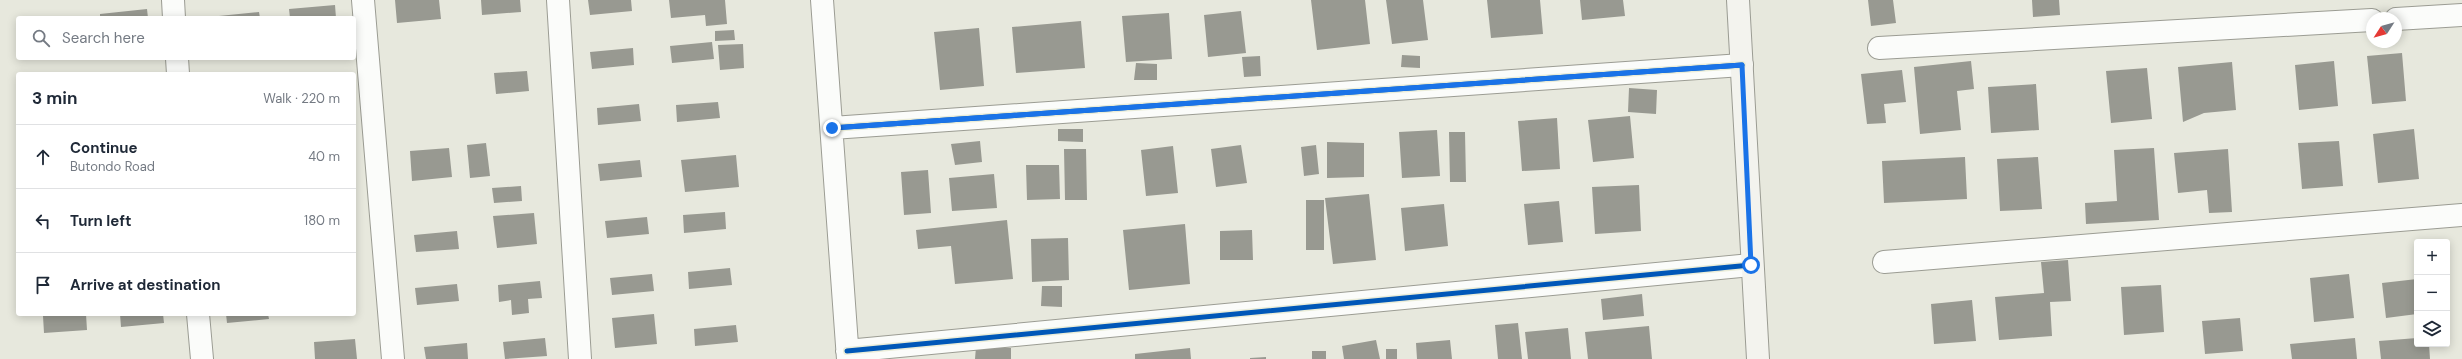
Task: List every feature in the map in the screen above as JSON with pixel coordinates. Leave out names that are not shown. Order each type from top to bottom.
[{"type":"street","points":[[173,0],[174,16]]},
{"type":"street","points":[[363,0],[362,96],[393,359]]},
{"type":"street","points":[[558,0],[580,359]]},
{"type":"street","points":[[822,0],[848,355],[1751,265]]},
{"type":"street","points":[[1738,0],[1751,265],[1758,359]]},
{"type":"street","points":[[2402,19],[2462,15]]},
{"type":"street","points":[[1879,48],[2366,20]]},
{"type":"street","points":[[177,60],[178,72]]},
{"type":"street","points":[[832,128],[1742,65]]},
{"type":"street","points":[[1884,262],[2462,215]]},
{"type":"street","points":[[198,316],[202,359]]},
{"type":"building","points":[[395,0],[439,0],[441,19],[397,23]]},
{"type":"building","points":[[481,0],[520,0],[521,12],[482,15]]},
{"type":"building","points":[[588,0],[631,0],[632,11],[590,15]]},
{"type":"building","points":[[669,0],[725,0],[727,24],[706,26],[705,15],[671,18]]},
{"type":"building","points":[[1311,0],[1365,0],[1370,44],[1317,50]]},
{"type":"building","points":[[1386,0],[1423,0],[1428,40],[1392,44]]},
{"type":"building","points":[[1487,0],[1540,0],[1543,34],[1491,38]]},
{"type":"building","points":[[1580,0],[1623,0],[1625,16],[1582,20]]},
{"type":"building","points":[[1868,0],[1893,0],[1896,23],[1871,26]]},
{"type":"building","points":[[2032,0],[2059,0],[2060,15],[2033,17]]},
{"type":"building","points":[[335,5],[336,16],[290,16],[289,9]]},
{"type":"building","points":[[147,9],[148,16],[100,16],[100,14]]},
{"type":"building","points":[[1241,11],[1246,53],[1208,57],[1204,15]]},
{"type":"building","points":[[259,12],[260,16],[219,16]]},
{"type":"building","points":[[1169,13],[1172,59],[1126,62],[1122,16]]},
{"type":"building","points":[[1081,21],[1085,68],[1016,73],[1012,27]]},
{"type":"building","points":[[979,28],[984,86],[940,90],[934,32]]},
{"type":"building","points":[[734,30],[735,40],[715,41],[715,31]]},
{"type":"building","points":[[712,42],[714,59],[672,63],[670,46]]},
{"type":"building","points":[[743,44],[744,68],[720,70],[718,45]]},
{"type":"building","points":[[633,48],[634,65],[592,69],[590,52]]},
{"type":"building","points":[[2402,53],[2406,101],[2372,104],[2367,56]]},
{"type":"building","points":[[1402,55],[1420,56],[1420,68],[1401,67]]},
{"type":"building","points":[[1260,56],[1261,76],[1244,77],[1242,57]]},
{"type":"building","points":[[1971,61],[1974,89],[1957,91],[1961,130],[1920,134],[1914,67]]},
{"type":"building","points":[[2334,61],[2338,106],[2299,110],[2295,65]]},
{"type":"building","points":[[2232,62],[2236,110],[2204,113],[2183,122],[2178,67]]},
{"type":"building","points":[[1136,63],[1157,64],[1157,80],[1134,80]]},
{"type":"building","points":[[2147,68],[2152,119],[2111,123],[2106,71]]},
{"type":"building","points":[[1902,70],[1906,102],[1884,104],[1886,123],[1867,124],[1861,74]]},
{"type":"building","points":[[527,71],[529,91],[496,94],[494,73]]},
{"type":"building","points":[[2036,84],[2039,130],[1991,133],[1988,87]]},
{"type":"building","points":[[1629,88],[1657,90],[1656,114],[1628,112]]},
{"type":"building","points":[[718,102],[720,118],[677,122],[676,105]]},
{"type":"building","points":[[639,104],[641,121],[598,125],[597,108]]},
{"type":"building","points":[[1630,116],[1634,158],[1593,162],[1588,120]]},
{"type":"building","points":[[1557,118],[1560,169],[1522,171],[1518,121]]},
{"type":"building","points":[[1058,129],[1083,129],[1083,142],[1058,141]]},
{"type":"building","points":[[2414,129],[2419,179],[2378,183],[2373,134]]},
{"type":"building","points":[[1437,130],[1440,176],[1402,178],[1399,132]]},
{"type":"building","points":[[1449,132],[1465,132],[1466,182],[1450,182]]},
{"type":"building","points":[[980,141],[982,162],[955,165],[951,144]]},
{"type":"building","points":[[2339,141],[2343,186],[2302,189],[2298,143]]},
{"type":"building","points":[[1327,142],[1364,143],[1364,177],[1327,178]]},
{"type":"building","points":[[486,143],[490,176],[470,178],[467,145]]},
{"type":"building","points":[[1241,145],[1247,183],[1216,187],[1211,149]]},
{"type":"building","points":[[1316,145],[1319,174],[1304,176],[1301,147]]},
{"type":"building","points":[[1173,146],[1178,193],[1146,196],[1141,150]]},
{"type":"building","points":[[449,148],[452,177],[412,181],[410,151]]},
{"type":"building","points":[[2154,148],[2159,220],[2086,224],[2085,203],[2117,201],[2114,150]]},
{"type":"building","points":[[1064,149],[1086,149],[1087,200],[1065,200]]},
{"type":"building","points":[[2228,149],[2232,212],[2209,213],[2207,190],[2178,193],[2174,153]]},
{"type":"building","points":[[736,155],[739,187],[685,192],[681,160]]},
{"type":"building","points":[[1965,157],[1967,199],[1884,203],[1882,161]]},
{"type":"building","points":[[2038,157],[2042,209],[2000,211],[1997,159]]},
{"type":"building","points":[[640,160],[642,177],[600,181],[598,164]]},
{"type":"building","points":[[1026,165],[1059,165],[1060,199],[1027,200]]},
{"type":"building","points":[[928,170],[931,213],[904,215],[901,172]]},
{"type":"building","points":[[994,174],[997,208],[952,211],[949,178]]},
{"type":"building","points":[[1639,185],[1641,231],[1595,234],[1592,187]]},
{"type":"building","points":[[521,186],[522,201],[494,203],[492,188]]},
{"type":"building","points":[[1369,194],[1376,260],[1333,264],[1325,198]]},
{"type":"building","points":[[1306,200],[1324,200],[1324,250],[1306,250]]},
{"type":"building","points":[[1559,201],[1563,242],[1528,245],[1524,204]]},
{"type":"building","points":[[1444,204],[1448,246],[1405,251],[1401,208]]},
{"type":"building","points":[[725,212],[726,229],[684,233],[683,215]]},
{"type":"building","points":[[534,213],[537,244],[497,248],[493,216]]},
{"type":"building","points":[[647,217],[649,234],[607,238],[605,221]]},
{"type":"building","points":[[1007,220],[1013,279],[955,284],[951,246],[918,249],[916,230]]},
{"type":"building","points":[[1185,224],[1190,284],[1129,290],[1123,230]]},
{"type":"building","points":[[1252,230],[1253,260],[1220,260],[1220,231]]},
{"type":"building","points":[[457,231],[459,249],[416,252],[414,235]]},
{"type":"building","points":[[1068,238],[1069,280],[1032,282],[1031,239]]},
{"type":"building","points":[[2068,260],[2071,301],[2050,302],[2052,336],[1999,340],[1995,297],[2044,293],[2041,262]]},
{"type":"building","points":[[730,268],[732,285],[689,289],[688,272]]},
{"type":"building","points":[[652,274],[654,291],[612,295],[610,278]]},
{"type":"building","points":[[2349,274],[2354,318],[2314,322],[2310,278]]},
{"type":"building","points":[[2414,279],[2414,314],[2386,318],[2382,283]]},
{"type":"building","points":[[540,281],[542,298],[528,299],[529,313],[512,315],[511,300],[499,302],[498,285]]},
{"type":"building","points":[[457,284],[459,301],[417,305],[415,288]]},
{"type":"building","points":[[2161,285],[2164,332],[2124,335],[2121,287]]},
{"type":"building","points":[[1042,286],[1062,286],[1062,307],[1041,306]]},
{"type":"building","points":[[1642,294],[1644,316],[1603,320],[1601,299]]},
{"type":"building","points":[[1972,300],[1976,341],[1934,344],[1931,304]]},
{"type":"building","points":[[654,314],[657,344],[615,348],[612,318]]},
{"type":"building","points":[[43,316],[86,316],[87,330],[44,333]]},
{"type":"building","points":[[120,316],[163,316],[164,323],[121,327]]},
{"type":"building","points":[[226,316],[268,316],[269,319],[227,323]]},
{"type":"building","points":[[2240,318],[2243,351],[2205,354],[2202,321]]},
{"type":"building","points":[[1518,323],[1522,359],[1498,359],[1495,325]]},
{"type":"building","points":[[736,325],[738,342],[695,346],[694,329]]},
{"type":"building","points":[[1649,326],[1652,359],[1588,359],[1585,332]]},
{"type":"building","points":[[1568,328],[1571,359],[1528,359],[1525,332]]},
{"type":"building","points":[[545,338],[547,356],[505,359],[503,342]]},
{"type":"building","points":[[2355,338],[2357,359],[2292,359],[2290,344]]},
{"type":"building","points":[[2414,338],[2414,347],[2429,347],[2430,359],[2381,359],[2379,341]]},
{"type":"building","points":[[355,339],[357,359],[315,359],[314,342]]},
{"type":"building","points":[[1376,340],[1380,359],[1344,359],[1342,346]]},
{"type":"building","points":[[1450,340],[1452,359],[1417,359],[1416,343]]},
{"type":"building","points":[[467,343],[468,359],[426,359],[424,347]]},
{"type":"building","points":[[976,347],[1011,348],[1011,359],[975,359]]},
{"type":"building","points":[[1190,348],[1191,359],[1135,359],[1135,354]]},
{"type":"building","points":[[1386,349],[1397,349],[1397,359],[1386,359]]},
{"type":"building","points":[[1312,351],[1326,351],[1326,359],[1312,359]]},
{"type":"building","points":[[1266,357],[1266,359],[1250,359],[1250,358]]},
{"type":"cycle path","points":[[832,128],[1742,65]]},
{"type":"cycle path","points":[[847,351],[1751,265]]},
{"type":"route","points":[[832,128],[1742,65],[1751,265]]}]
